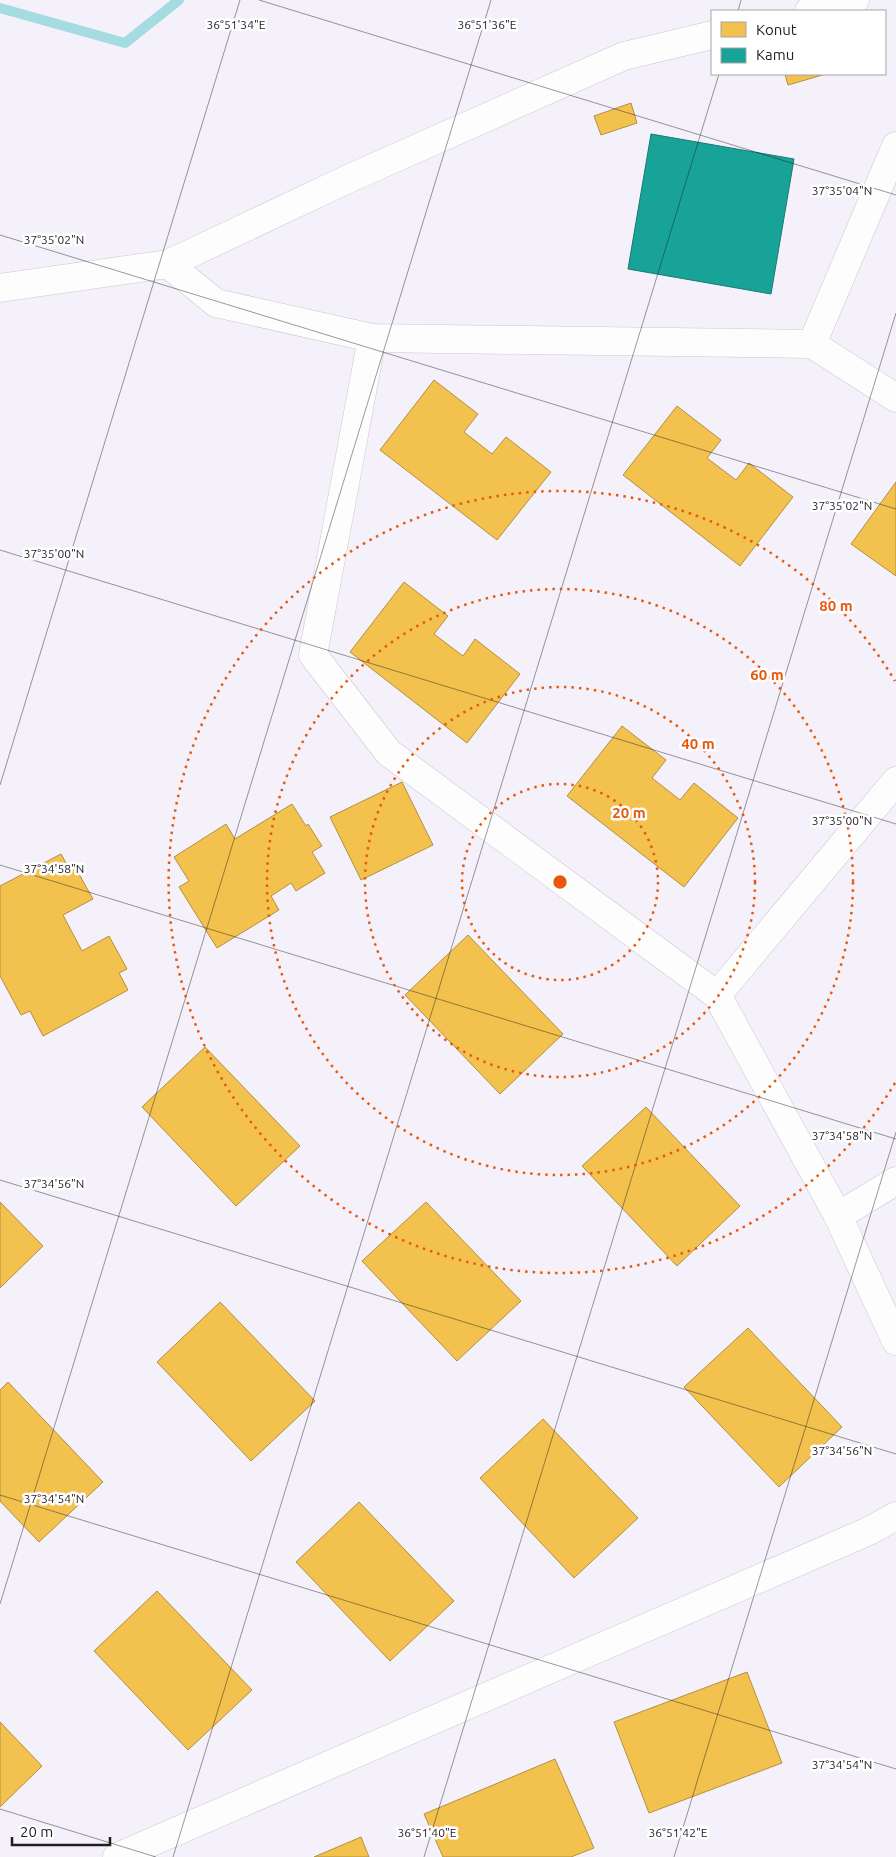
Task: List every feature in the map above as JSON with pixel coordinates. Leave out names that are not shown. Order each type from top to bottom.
[{"type":"street","points":[[813,10],[856,0]]},
{"type":"street","points":[[0,288],[168,264],[348,179],[624,56],[711,35]]},
{"type":"street","points":[[812,344],[896,146]]},
{"type":"street","points":[[168,264],[216,303],[372,338],[812,344],[896,398]]},
{"type":"street","points":[[372,338],[313,655],[389,753],[717,995],[838,1216],[896,1341]]},
{"type":"street","points":[[717,995],[896,782]]},
{"type":"street","points":[[838,1216],[896,1181]]},
{"type":"street","points":[[117,1857],[860,1535],[896,1516]]},
{"type":"building: Konut","points":[[785,75],[823,75],[788,85]]},
{"type":"building: Konut","points":[[631,103],[637,123],[601,135],[594,116]]},
{"type":"building: Konut","points":[[434,380],[478,414],[464,432],[492,454],[506,437],[551,472],[497,540],[380,450]]},
{"type":"building: Konut","points":[[677,406],[721,440],[707,458],[736,480],[749,463],[793,497],[740,566],[623,475]]},
{"type":"building: Konut","points":[[896,482],[896,576],[851,544]]},
{"type":"building: Konut","points":[[404,582],[448,616],[434,634],[463,656],[475,639],[520,674],[467,743],[350,652]]},
{"type":"building: Konut","points":[[622,726],[666,760],[652,778],[680,800],[694,783],[738,818],[684,887],[567,796]]},
{"type":"building: Konut","points":[[402,782],[433,845],[361,880],[330,817]]},
{"type":"building: Konut","points":[[292,804],[322,846],[312,852],[325,873],[296,891],[291,883],[271,896],[279,910],[217,948],[179,887],[189,881],[174,857],[226,824],[235,839]]},
{"type":"building: Konut","points":[[61,854],[70,870],[75,867],[93,899],[63,915],[82,951],[109,936],[127,969],[119,973],[128,990],[43,1036],[30,1011],[21,1015],[0,976],[0,886]]},
{"type":"building: Konut","points":[[468,935],[563,1034],[500,1094],[405,995]]},
{"type":"building: Konut","points":[[205,1047],[300,1146],[236,1206],[142,1107]]},
{"type":"building: Konut","points":[[646,1107],[740,1206],[677,1266],[582,1166]]},
{"type":"building: Konut","points":[[0,1202],[43,1246],[0,1288]]},
{"type":"building: Konut","points":[[426,1202],[521,1301],[457,1361],[362,1261]]},
{"type":"building: Konut","points":[[220,1302],[315,1401],[251,1461],[157,1362]]},
{"type":"building: Konut","points":[[748,1328],[842,1427],[779,1487],[684,1387]]},
{"type":"building: Konut","points":[[8,1382],[103,1482],[39,1542],[0,1501],[0,1390]]},
{"type":"building: Konut","points":[[543,1419],[638,1518],[574,1578],[480,1478]]},
{"type":"building: Konut","points":[[359,1502],[454,1601],[390,1661],[296,1562]]},
{"type":"building: Konut","points":[[157,1591],[252,1690],[188,1750],[94,1651]]},
{"type":"building: Konut","points":[[747,1672],[782,1763],[649,1813],[614,1722]]},
{"type":"building: Konut","points":[[0,1722],[42,1766],[0,1807]]},
{"type":"building: Konut","points":[[555,1759],[594,1848],[571,1857],[443,1857],[424,1814]]},
{"type":"building: Konut","points":[[361,1837],[369,1857],[314,1857]]},
{"type":"building: Kamu","points":[[651,134],[794,159],[771,294],[628,269]]},
{"type":"waterway","points":[[0,8],[125,43],[179,0]]}]
